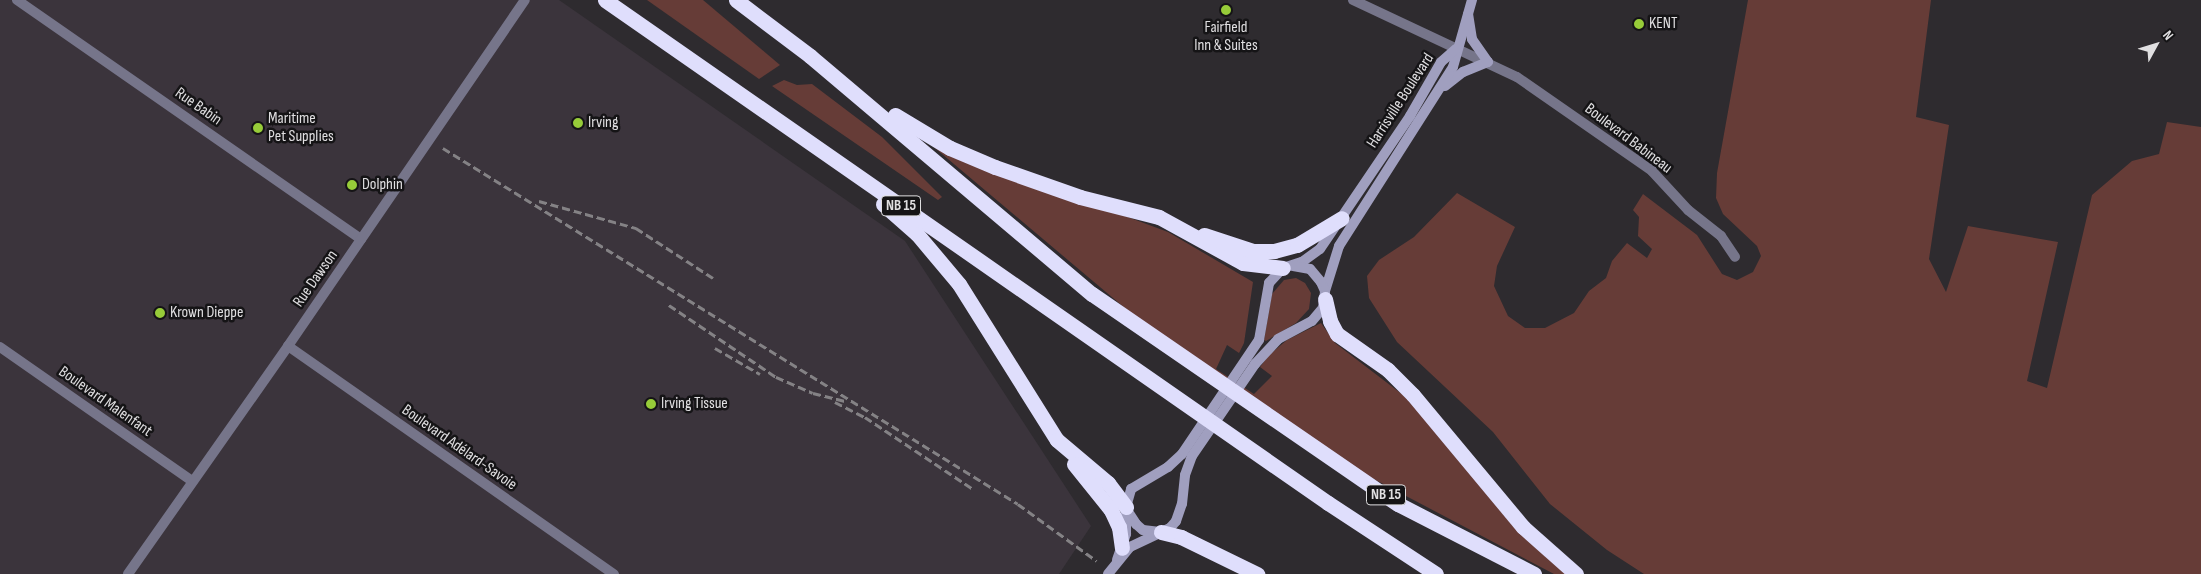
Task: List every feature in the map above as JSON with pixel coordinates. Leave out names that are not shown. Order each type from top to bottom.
[{"type":"highway","name":"NB 15","points":[[605,0],[1328,504],[1436,574]]},
{"type":"highway","name":"NB 15","points":[[736,0],[810,56],[1092,294],[1398,504],[1534,574]]},
{"type":"highway","points":[[810,56],[897,117],[972,158],[1080,197],[1126,207],[1179,227],[1253,251],[1274,251],[1297,245],[1342,218]]},
{"type":"highway","points":[[751,102],[889,209],[927,245],[969,299],[1057,440],[1111,510],[1119,527],[1120,554]]},
{"type":"highway","points":[[1179,227],[1243,263],[1287,267]]},
{"type":"highway","points":[[1325,295],[1330,321],[1338,334],[1388,370],[1413,395],[1523,527],[1576,574]]},
{"type":"highway","points":[[1057,440],[1108,483],[1126,507]]},
{"type":"highway","points":[[1161,532],[1181,537],[1257,574]]},
{"type":"main road","points":[[1456,48],[1472,0]]},
{"type":"main road","points":[[1439,92],[1463,72],[1488,62],[1472,39],[1468,13]]},
{"type":"main road","name":"Harrisville Boulevard","points":[[1251,361],[1278,339],[1318,315],[1339,246],[1439,92],[1453,67],[1456,48]]},
{"type":"main road","name":"Harrisville Boulevard","points":[[1188,453],[1251,361],[1263,328],[1269,282],[1287,267],[1313,256],[1342,218],[1429,86],[1442,62],[1456,48]]},
{"type":"main road","points":[[1287,267],[1310,269],[1325,295]]},
{"type":"main road","points":[[1108,574],[1120,554],[1126,534],[1126,507],[1131,489],[1188,453]]},
{"type":"main road","points":[[1120,554],[1130,547],[1170,528],[1180,514],[1188,453]]},
{"type":"main road","points":[[1126,507],[1136,524],[1144,530],[1161,532]]},
{"type":"street","name":"Rue Babin","points":[[17,0],[362,239]]},
{"type":"street","name":"Rue Dawson","points":[[128,574],[288,346],[525,0]]},
{"type":"street","name":"Boulevard Babineau","points":[[1353,0],[1488,62],[1516,78],[1652,171],[1688,210],[1721,236],[1735,257]]},
{"type":"street","name":"Boulevard Adélard-Savoie","points":[[288,346],[614,574]]},
{"type":"street","name":"Boulevard Malenfant","points":[[0,348],[192,481]]},
{"type":"shaded area","points":[[0,0],[559,0],[905,241],[1091,526],[1059,574],[0,574]]},
{"type":"shaded area","points":[[647,0],[703,0],[780,65],[759,79]]},
{"type":"shaded area","points":[[1748,0],[1931,0],[1916,117],[1949,125],[1929,259],[1946,292],[1968,226],[2058,242],[2027,381],[2047,388],[2092,195],[2132,161],[2159,154],[2167,122],[2201,127],[2201,574],[1644,574],[1607,550],[1550,504],[1493,432],[1397,342],[1369,298],[1367,276],[1379,260],[1414,237],[1457,193],[1515,227],[1497,266],[1494,286],[1508,316],[1525,328],[1545,328],[1574,313],[1589,291],[1606,278],[1612,261],[1627,243],[1647,258],[1652,249],[1638,236],[1639,217],[1633,210],[1643,194],[1697,235],[1722,274],[1737,280],[1753,272],[1761,256],[1757,246],[1723,214],[1716,198],[1717,173]]},
{"type":"shaded area","points":[[784,80],[797,85],[812,84],[882,137],[942,197],[938,200],[772,86]]},
{"type":"shaded area","points":[[929,143],[1168,232],[1253,282],[1244,343],[1239,353],[1227,345],[1216,369],[1254,394],[1272,376],[1260,367],[1269,355],[1287,340],[1321,323],[1335,343],[1403,395],[1569,574],[1554,574],[1370,477],[1132,314]]},
{"type":"shaded area","points":[[1296,278],[1305,283],[1311,293],[1309,309],[1296,323],[1266,341],[1264,340],[1272,294],[1284,280]]},
{"type":"railway","points":[[443,148],[1018,504],[1097,561]]},
{"type":"railway","points":[[539,201],[636,228],[713,278]]},
{"type":"railway","points":[[669,305],[776,377],[813,393],[845,401]]},
{"type":"railway","points":[[715,348],[760,374]]},
{"type":"railway","points":[[835,402],[865,417],[973,489]]},
{"type":"place","name":"Fairfield Inn & Suites","points":[[1226,10]]},
{"type":"place","name":"KENT","points":[[1639,24]]},
{"type":"place","name":"Irving","points":[[578,123]]},
{"type":"place","name":"Maritime Pet Supplies","points":[[258,128]]},
{"type":"place","name":"Dolphin","points":[[352,185]]},
{"type":"place","name":"Krown Dieppe","points":[[160,313]]},
{"type":"place","name":"Irving Tissue","points":[[651,404]]}]
